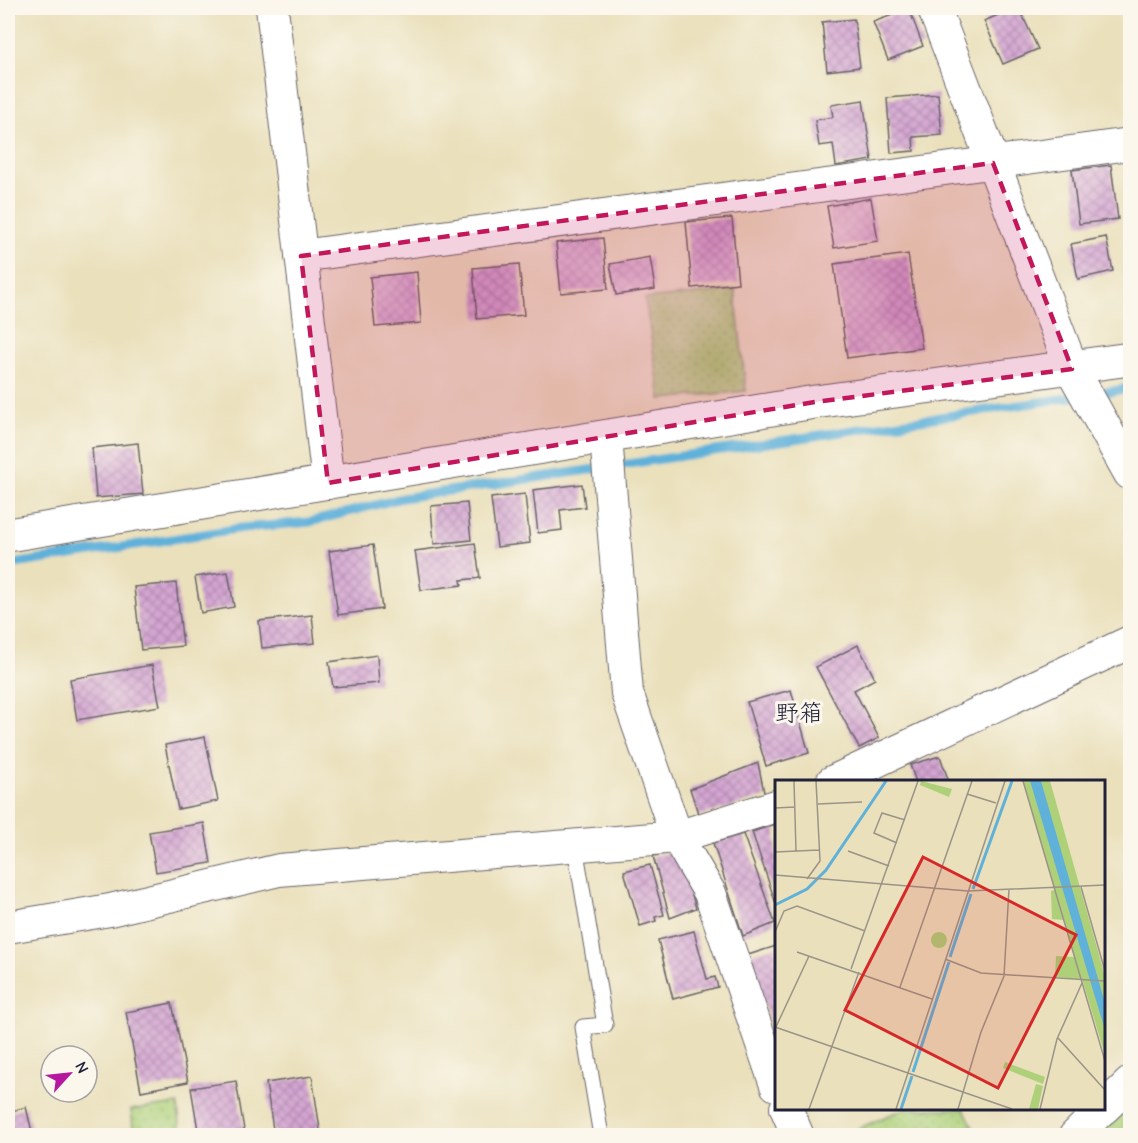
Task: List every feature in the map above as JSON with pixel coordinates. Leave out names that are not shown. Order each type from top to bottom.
[{"type":"street","points":[[272,8],[328,483]]},
{"type":"street","points":[[934,8],[1072,369],[1131,473]]},
{"type":"street","points":[[301,256],[1131,144]]},
{"type":"street","points":[[8,535],[815,402],[1072,369],[1131,359]]},
{"type":"street","points":[[606,437],[627,693],[677,837],[710,893],[775,1079]]},
{"type":"street","points":[[836,780],[1131,642]]},
{"type":"street","points":[[8,927],[110,910],[279,870],[677,837],[775,807]]},
{"type":"street","points":[[1105,1106],[1131,1083]]},
{"type":"street","points":[[787,1110],[798,1136]]},
{"type":"street","points":[[1075,1136],[1101,1110]]},
{"type":"lane","points":[[575,846],[605,1025],[583,1027],[601,1136]]},
{"type":"highlighted area","points":[[993,163],[1072,369],[815,402],[328,483],[301,256]]},
{"type":"green space","points":[[735,290],[746,391],[661,399],[645,299]]},
{"type":"green space","points":[[1130,1082],[1130,1135],[1074,1136],[1101,1110],[1105,1110],[1105,1106]]},
{"type":"green space","points":[[178,1104],[181,1135],[134,1135],[131,1110]]},
{"type":"green space","points":[[901,1110],[964,1110],[977,1135],[844,1135]]},
{"type":"building","points":[[1019,8],[1038,49],[1003,64],[984,21]]},
{"type":"building","points":[[909,9],[923,46],[888,60],[873,22]]},
{"type":"building","points":[[854,19],[860,67],[827,71],[822,22]]},
{"type":"building","points":[[938,94],[942,135],[913,137],[914,151],[891,153],[887,98]]},
{"type":"building","points":[[863,100],[872,160],[836,166],[833,144],[819,146],[815,120],[833,117],[831,105]]},
{"type":"building","points":[[1111,165],[1118,219],[1079,224],[1072,170]]},
{"type":"building","points":[[1125,167],[1130,167],[1130,194],[1129,194]]},
{"type":"building","points":[[871,198],[878,241],[834,248],[827,206]]},
{"type":"building","points":[[732,218],[738,283],[692,288],[686,222]]},
{"type":"building","points":[[1106,237],[1113,271],[1078,279],[1071,244]]},
{"type":"building","points":[[603,238],[608,289],[561,293],[556,243]]},
{"type":"building","points":[[908,254],[922,348],[847,358],[834,264]]},
{"type":"building","points":[[650,257],[655,289],[616,295],[610,264]]},
{"type":"building","points":[[519,264],[524,315],[477,319],[473,268]]},
{"type":"building","points":[[417,272],[421,323],[375,327],[370,277]]},
{"type":"building","points":[[138,443],[143,494],[96,498],[92,448]]},
{"type":"building","points":[[582,484],[585,507],[560,510],[562,530],[538,533],[533,490]]},
{"type":"building","points":[[525,494],[530,543],[497,547],[491,498]]},
{"type":"building","points":[[467,503],[471,540],[434,544],[431,506]]},
{"type":"building","points":[[475,543],[480,578],[461,580],[462,585],[421,590],[415,551]]},
{"type":"building","points":[[373,545],[382,609],[338,615],[329,551]]},
{"type":"building","points":[[228,572],[234,607],[201,613],[195,577]]},
{"type":"building","points":[[176,583],[183,646],[141,650],[134,587]]},
{"type":"building","points":[[312,615],[315,643],[262,648],[259,621]]},
{"type":"building","points":[[858,645],[875,679],[854,690],[879,738],[859,748],[816,667]]},
{"type":"building","points":[[377,655],[379,683],[333,687],[329,662]]},
{"type":"building","points":[[152,665],[160,706],[77,720],[70,679]]},
{"type":"building","points":[[791,690],[809,753],[766,766],[747,702]]},
{"type":"building","points":[[205,737],[218,801],[178,809],[165,745]]},
{"type":"building","points":[[940,756],[948,780],[915,780],[910,765]]},
{"type":"building","points":[[758,763],[765,797],[699,816],[690,789]]},
{"type":"building","points":[[204,823],[211,863],[156,872],[149,832]]},
{"type":"building","points":[[775,824],[775,901],[752,832]]},
{"type":"building","points":[[743,834],[775,923],[743,936],[713,843]]},
{"type":"building","points":[[672,853],[685,873],[696,908],[670,918],[653,856]]},
{"type":"building","points":[[650,865],[664,915],[655,917],[656,921],[640,926],[624,871]]},
{"type":"building","points":[[694,931],[707,979],[715,977],[718,987],[673,999],[658,940]]},
{"type":"building","points":[[775,946],[775,1038],[748,955]]},
{"type":"building","points":[[172,1003],[188,1082],[141,1091],[126,1012]]},
{"type":"building","points":[[312,1076],[321,1136],[274,1136],[266,1083]]},
{"type":"building","points":[[236,1081],[245,1136],[199,1136],[191,1088]]},
{"type":"building","points":[[26,1107],[33,1136],[8,1136],[8,1112]]},
{"type":"waterway","points":[[1094,394],[1130,388]]},
{"type":"waterway","points":[[8,565],[242,528],[310,522],[402,498],[1080,396]]},
{"type":"district","name":"野箱","points":[[799,713]]}]
